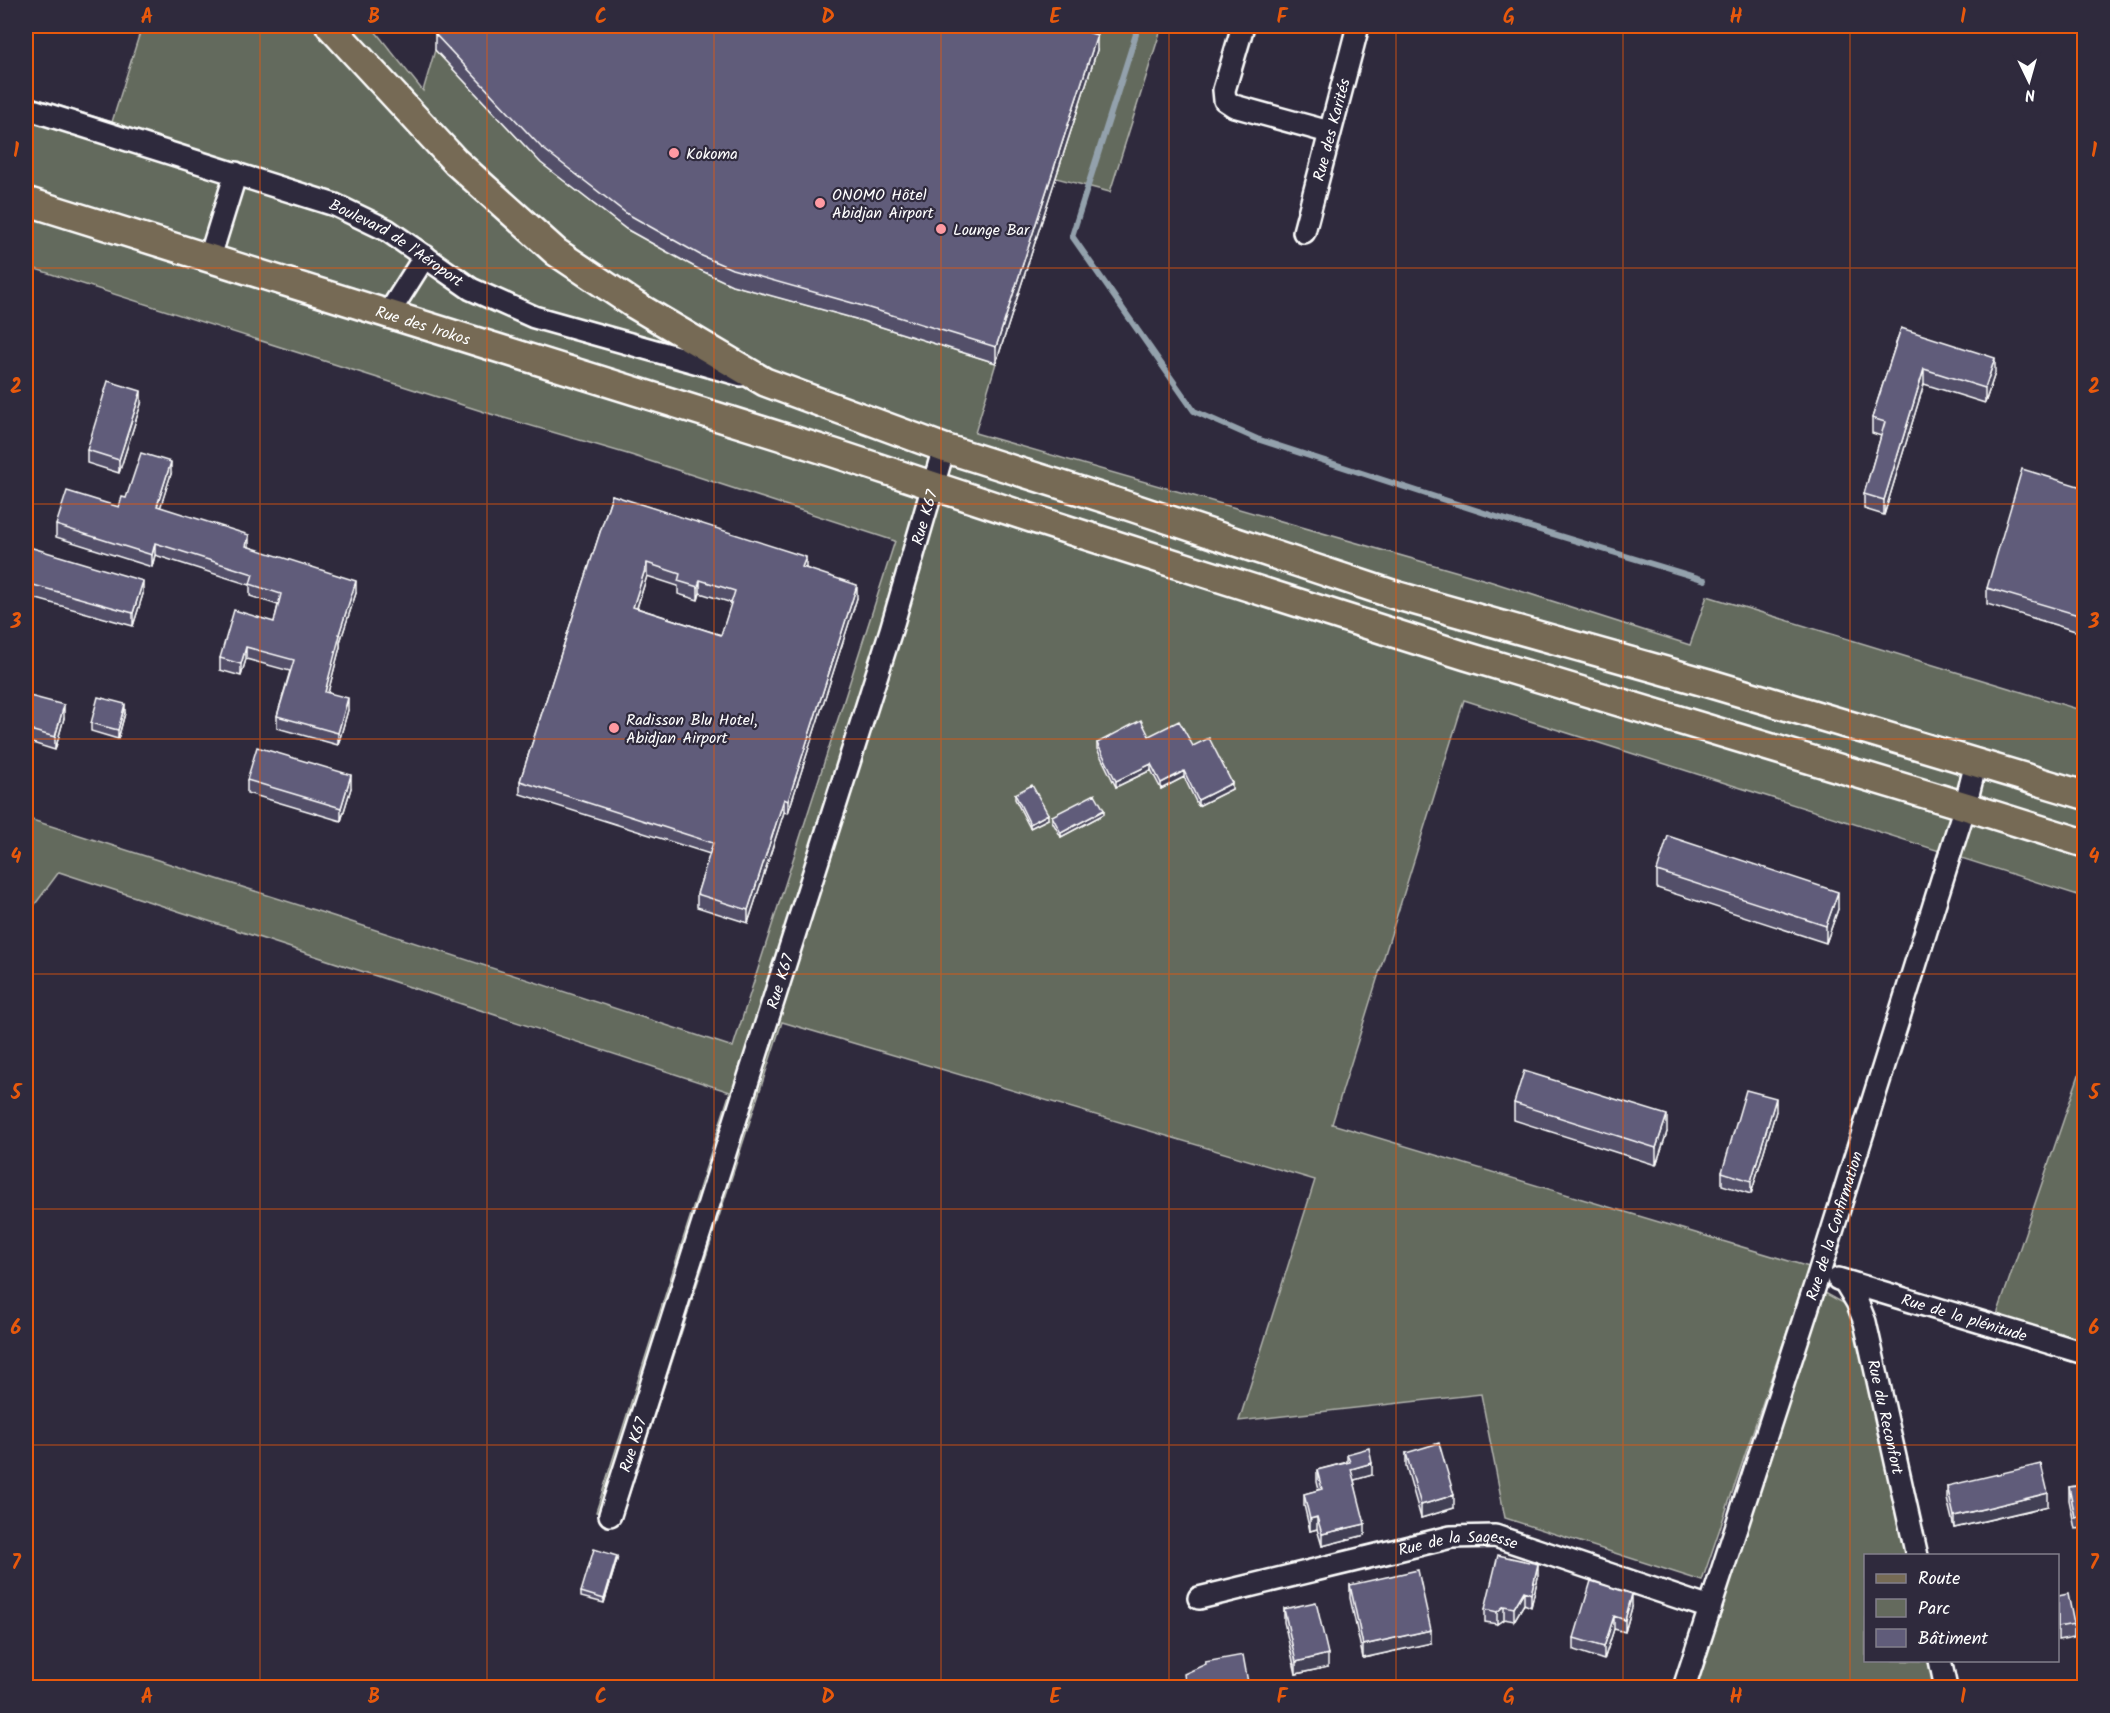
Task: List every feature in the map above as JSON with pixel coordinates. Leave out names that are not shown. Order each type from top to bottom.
[{"type":"main road","points":[[330,26],[456,162],[556,252],[635,305],[765,382],[944,448],[1122,504],[1395,595],[1708,683],[2085,795]]},
{"type":"main road","name":"Rue des Irokos","points":[[26,201],[933,484],[1036,520],[1455,653],[2085,843]]},
{"type":"main road","points":[[821,449],[836,410]]},
{"type":"street","points":[[1243,26],[1224,90],[1225,100],[1234,106],[1329,132]]},
{"type":"street","name":"Rue des Karités","points":[[1304,232],[1358,26]]},
{"type":"street","name":"Boulevard de l'Aéroport","points":[[26,108],[335,205],[387,230],[471,289],[534,317],[765,382]]},
{"type":"street","points":[[210,257],[236,173]]},
{"type":"street","points":[[389,314],[425,256]]},
{"type":"street","name":"Rue K67","points":[[610,1515],[891,630],[944,448]]},
{"type":"street","name":"Rue de la Confirmation","points":[[1684,1688],[1819,1273],[1965,806],[1976,763]]},
{"type":"street","name":"Rue de la plénitude","points":[[1819,1273],[2085,1353]]},
{"type":"street","name":"Rue du Reconfort","points":[[1845,1282],[1865,1322],[1917,1554]]},
{"type":"street","name":"Rue de la Sagesse","points":[[1199,1598],[1450,1537],[1495,1536],[1710,1608]]},
{"type":"street","points":[[1940,1662],[1947,1688]]},
{"type":"green space","points":[[142,26],[371,26],[423,91],[435,50],[541,163],[626,229],[683,261],[732,285],[856,319],[996,363],[975,433],[1486,580],[1690,645],[1707,596],[2084,711],[2084,897],[1464,700],[1332,1124],[1809,1267],[1702,1581],[1505,1518],[1481,1394],[1239,1421],[1315,1180],[782,1022],[621,1519],[596,1512],[730,1092],[59,872],[26,913],[26,818],[733,1047],[895,541],[631,455],[494,415],[26,266],[26,95],[112,122]]},
{"type":"green space","points":[[1017,26],[1162,26],[1110,192],[1056,178]]},
{"type":"green space","points":[[2084,1060],[2084,1344],[1997,1315]]},
{"type":"green space","points":[[1825,1293],[1847,1305],[1857,1324],[1910,1554],[1864,1554],[1864,1662],[1934,1662],[1940,1687],[1694,1688]]},
{"type":"building","name":"ONOMO Hôtel Abidjan Airport","points":[[438,26],[1067,26],[1097,35],[996,347],[732,269],[702,256],[626,213],[541,147],[435,34]]},
{"type":"building","points":[[1901,328],[1995,358],[1985,388],[1924,369],[1884,500],[1864,494],[1885,422],[1872,418]]},
{"type":"building","points":[[108,381],[141,391],[119,460],[87,450]]},
{"type":"building","points":[[141,453],[171,462],[157,506],[249,535],[246,546],[356,581],[339,634],[325,692],[348,698],[338,733],[277,716],[294,660],[246,647],[241,664],[220,658],[234,610],[274,622],[281,594],[250,584],[253,574],[155,543],[152,555],[56,525],[67,491],[119,507],[122,497],[126,498]]},
{"type":"building","points":[[2022,469],[2085,488],[2085,617],[1987,588]]},
{"type":"building","points":[[612,495],[806,557],[802,567],[857,585],[788,801],[784,799],[748,910],[697,894],[713,843],[520,781]],"holes":[[[647,563],[680,574],[678,581],[698,587],[700,580],[735,591],[721,635],[633,607]]]},
{"type":"building","points":[[26,546],[143,581],[133,613],[26,583]]},
{"type":"building","points":[[26,695],[64,705],[55,737],[26,729]]},
{"type":"building","points":[[98,697],[125,704],[118,730],[91,723]]},
{"type":"building","points":[[1141,720],[1149,736],[1179,721],[1193,746],[1209,738],[1232,783],[1198,800],[1184,771],[1161,783],[1151,764],[1116,781],[1097,743]]},
{"type":"building","points":[[257,747],[351,775],[341,808],[247,780]]},
{"type":"building","points":[[1032,785],[1048,814],[1030,824],[1015,794]]},
{"type":"building","points":[[1095,794],[1104,810],[1061,833],[1052,816]]},
{"type":"building","points":[[1668,836],[1838,892],[1826,926],[1657,871]]},
{"type":"building","points":[[1524,1071],[1667,1115],[1656,1148],[1514,1103]]},
{"type":"building","points":[[1746,1090],[1776,1098],[1751,1181],[1722,1172]]},
{"type":"building","points":[[1439,1443],[1454,1495],[1421,1505],[1406,1453]]},
{"type":"building","points":[[1369,1448],[1372,1463],[1351,1469],[1365,1524],[1322,1534],[1317,1517],[1310,1519],[1304,1494],[1322,1489],[1317,1470],[1350,1462],[1347,1454]]},
{"type":"building","points":[[2041,1464],[2048,1493],[1954,1516],[1947,1486]]},
{"type":"building","points":[[2085,1485],[2085,1515],[2075,1517],[2069,1487]]},
{"type":"building","points":[[594,1549],[617,1556],[604,1599],[581,1592]]},
{"type":"building","points":[[1498,1555],[1538,1564],[1531,1594],[1524,1591],[1514,1608],[1504,1606],[1497,1612],[1485,1609]]},
{"type":"building","points":[[1418,1570],[1431,1630],[1363,1645],[1350,1585]]},
{"type":"building","points":[[1591,1581],[1632,1594],[1625,1620],[1614,1616],[1604,1647],[1574,1638]]},
{"type":"building","points":[[2068,1594],[2074,1624],[2059,1627],[2059,1596]]},
{"type":"building","points":[[1316,1602],[1328,1654],[1296,1662],[1284,1609]]},
{"type":"building","points":[[1243,1655],[1249,1688],[1186,1688],[1184,1674],[1206,1664],[1205,1662]]},
{"type":"waterway","points":[[1134,26],[1136,34],[1072,236],[1194,411],[1257,439],[1500,518],[1705,580]]},
{"type":"place","name":"Kokoma","points":[[674,153]]},
{"type":"place","name":"ONOMO Hôtel Abidjan Airport","points":[[820,203]]},
{"type":"place","name":"Lounge Bar","points":[[941,229]]},
{"type":"place","name":"Radisson Blu Hotel, Abidjan Airport","points":[[614,728]]}]
